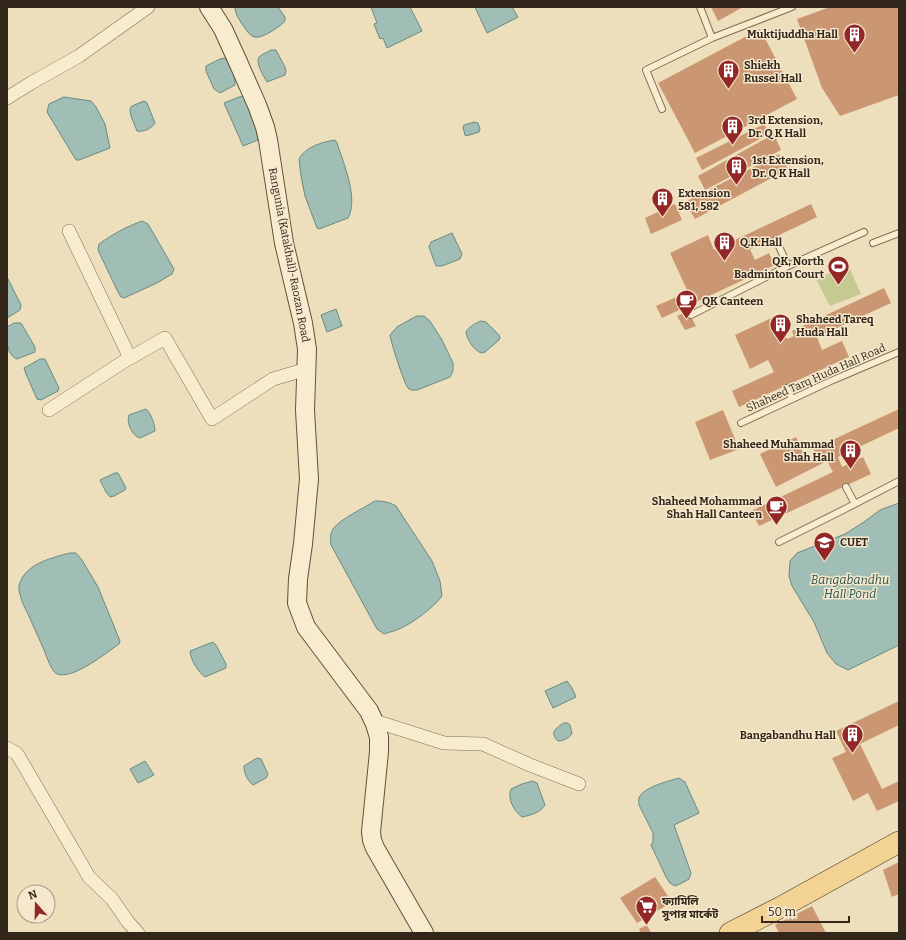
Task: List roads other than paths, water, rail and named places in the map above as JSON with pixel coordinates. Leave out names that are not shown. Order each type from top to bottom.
[{"type":"main road","name":"Rangunia (Katakhali)-Raozan Road","points":[[209,7],[223,29],[257,105],[265,128],[284,243],[303,323],[307,349],[305,410],[310,479],[298,579],[298,603],[306,627],[369,711],[375,724],[379,737],[379,752],[371,832],[372,840],[375,848],[424,933]]},
{"type":"main road","points":[[730,933],[783,906],[899,842]]},
{"type":"street","points":[[7,98],[79,56],[148,7]]},
{"type":"street","points":[[69,231],[130,358]]},
{"type":"street","points":[[49,410],[130,358],[165,338],[212,419],[273,379],[307,369]]},
{"type":"street","points":[[375,724],[381,723],[444,743],[483,744],[530,765],[579,784]]},
{"type":"street","points":[[7,748],[16,753],[89,877],[112,899],[128,922],[138,933]]},
{"type":"lane","points":[[700,7],[712,38]]},
{"type":"lane","points":[[662,109],[646,70],[712,38],[792,7]]},
{"type":"lane","points":[[691,315],[788,266],[864,232]]},
{"type":"lane","points":[[873,243],[899,232]]},
{"type":"lane","points":[[776,240],[788,266]]},
{"type":"lane","name":"Shaheed Tarq Huda Hall Road","points":[[741,423],[833,380],[899,352]]},
{"type":"lane","points":[[787,388],[792,399]]},
{"type":"lane","points":[[779,542],[899,481]]},
{"type":"lane","points":[[846,487],[855,504]]},
{"type":"water","points":[[235,7],[278,7],[285,17],[285,21],[276,29],[267,34],[255,37],[249,34],[242,24],[236,14]]},
{"type":"water","points":[[371,7],[410,7],[422,31],[387,48],[383,38],[380,39],[374,24],[377,23]]},
{"type":"water","points":[[475,7],[512,7],[518,17],[487,33]]},
{"type":"water","points":[[271,50],[276,50],[286,71],[285,75],[267,82],[260,70],[258,59],[260,56]]},
{"type":"water","points":[[225,58],[232,71],[235,85],[220,93],[214,89],[206,71],[206,66]]},
{"type":"water","points":[[244,96],[251,112],[258,140],[243,146],[224,103]]},
{"type":"water","points":[[64,97],[91,101],[105,124],[110,148],[76,160],[47,112],[49,104]]},
{"type":"water","points":[[144,101],[147,103],[155,123],[147,130],[137,131],[130,109],[132,106]]},
{"type":"water","points":[[474,122],[478,123],[480,129],[479,132],[466,136],[463,127],[464,125]]},
{"type":"water","points":[[335,140],[349,180],[352,201],[351,210],[348,218],[319,229],[317,228],[305,196],[299,159],[305,151],[310,148]]},
{"type":"water","points":[[142,221],[148,224],[174,269],[172,274],[157,283],[124,298],[121,297],[117,290],[98,250],[99,244],[120,231]]},
{"type":"water","points":[[452,233],[462,254],[460,259],[442,266],[436,266],[429,247],[431,242]]},
{"type":"water","points":[[7,277],[21,305],[20,310],[7,318]]},
{"type":"water","points":[[336,309],[342,326],[327,332],[321,315]]},
{"type":"water","points":[[417,316],[424,316],[430,321],[442,340],[453,363],[453,371],[450,377],[417,390],[410,390],[404,379],[390,335],[397,327]]},
{"type":"water","points":[[481,321],[486,322],[499,335],[500,338],[485,352],[481,353],[471,344],[466,332],[472,325]]},
{"type":"water","points":[[14,323],[21,323],[35,347],[35,352],[17,359],[10,353],[7,341],[7,327]]},
{"type":"water","points":[[40,359],[45,359],[59,388],[58,391],[41,400],[37,399],[24,368]]},
{"type":"water","points":[[146,409],[150,413],[155,431],[140,438],[132,432],[128,418],[129,415]]},
{"type":"water","points":[[118,473],[126,488],[125,490],[110,497],[100,480]]},
{"type":"water","points":[[375,501],[386,502],[396,506],[432,561],[440,581],[442,596],[428,610],[416,619],[399,629],[384,634],[377,629],[330,541],[331,533],[336,525]]},
{"type":"water","name":"Bangabandhu Hall Pond","points":[[899,503],[899,645],[848,670],[836,664],[827,653],[814,622],[792,586],[789,576],[790,561],[797,553],[845,534],[880,510]]},
{"type":"water","points":[[70,553],[76,553],[82,560],[98,587],[120,641],[119,644],[89,665],[80,670],[64,675],[57,674],[51,667],[22,602],[19,587],[25,574],[36,565]]},
{"type":"water","points":[[213,642],[226,664],[226,668],[205,677],[195,666],[190,651]]},
{"type":"water","points":[[567,681],[576,697],[553,708],[545,691]]},
{"type":"water","points":[[564,723],[568,723],[570,725],[572,734],[566,739],[558,741],[554,735],[555,730]]},
{"type":"water","points":[[257,758],[261,759],[268,774],[266,778],[253,785],[246,776],[244,766]]},
{"type":"water","points":[[145,761],[154,775],[138,783],[130,769]]},
{"type":"water","points":[[679,778],[685,782],[699,813],[674,825],[691,873],[689,879],[675,886],[670,883],[666,877],[651,845],[653,842],[653,833],[639,805],[639,798],[641,794],[651,788]]},
{"type":"water","points":[[533,781],[537,783],[545,805],[538,812],[522,817],[516,812],[512,804],[510,797],[511,789]]},
{"type":"place","name":"Muktijuddha Hall","points":[[854,54]]},
{"type":"place","name":"Shiekh Russel Hall","points":[[728,90]]},
{"type":"place","name":"3rd Extension, Dr. Q K Hall","points":[[733,146]]},
{"type":"place","name":"1st Extension, Dr. Q K Hall","points":[[737,186]]},
{"type":"place","name":"Extension 581, 582","points":[[663,218]]},
{"type":"place","name":"Q.K.Hall","points":[[724,262]]},
{"type":"place","name":"QK, North Badminton Court","points":[[839,286]]},
{"type":"place","name":"QK Canteen","points":[[686,320]]},
{"type":"place","name":"Shaheed Tareq Huda Hall","points":[[780,344]]},
{"type":"place","name":"Shaheed Muhammad Shah Hall","points":[[850,470]]},
{"type":"place","name":"Shaheed Mohammad Shah Hall Canteen","points":[[777,526]]},
{"type":"place","name":"CUET","points":[[824,562]]},
{"type":"place","name":"Bangabandhu Hall","points":[[852,754]]},
{"type":"place","name":"ফ্যামিলি সুপার মার্কেট","points":[[646,926]]}]
